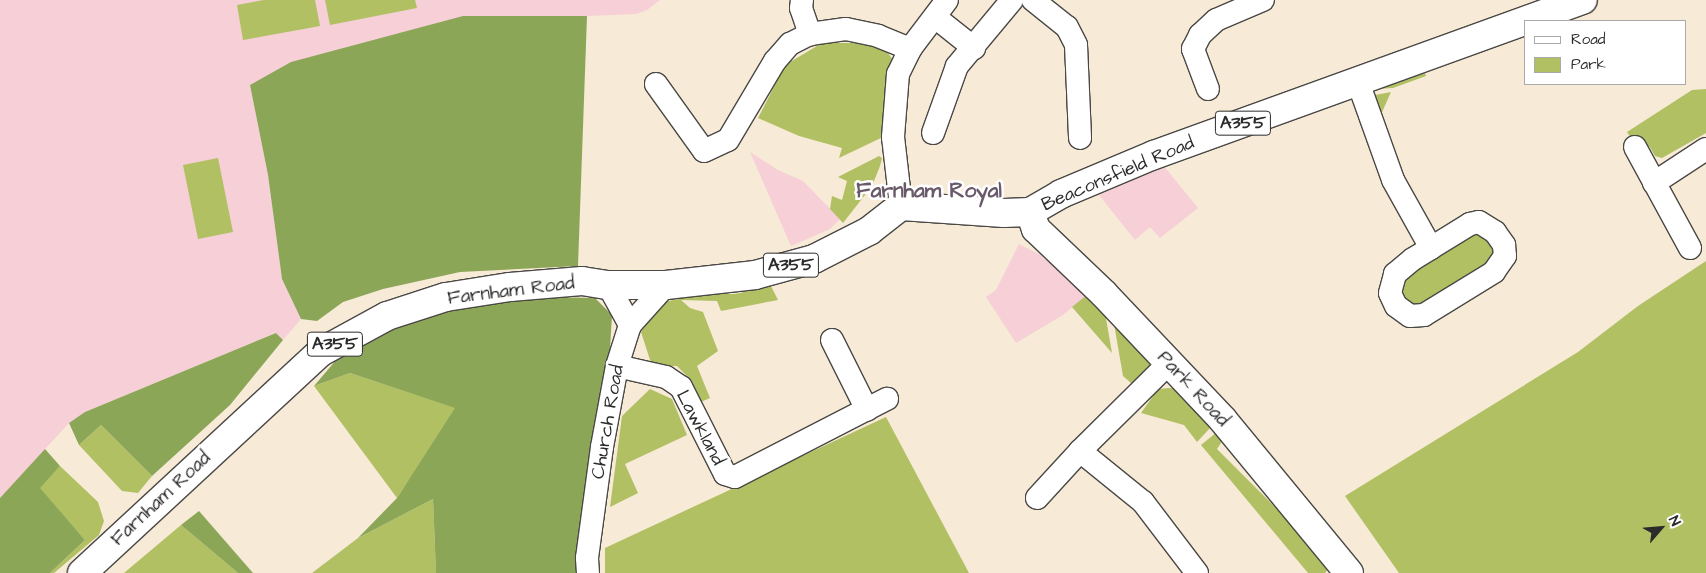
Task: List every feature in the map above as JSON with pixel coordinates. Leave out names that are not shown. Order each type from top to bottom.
[{"type":"main road","name":"Beaconsfield Road","points":[[1527,20],[1582,0]]},
{"type":"main road","name":"Beaconsfield Road","points":[[901,206],[1004,213],[1030,212],[1060,194],[1154,155],[1524,21]]},
{"type":"main road","name":"Farnham Road","points":[[82,573],[321,352],[387,316],[446,298],[510,287],[582,281],[608,284],[666,285],[755,275],[814,259],[868,231],[901,206]]},
{"type":"main road","name":"Park Road","points":[[1030,212],[1036,230],[1104,294],[1223,420],[1349,573]]},
{"type":"street","points":[[802,0],[801,8],[810,34]]},
{"type":"street","points":[[933,133],[957,66],[974,48],[1012,0]]},
{"type":"street","points":[[1033,0],[1067,27],[1076,45],[1080,138]]},
{"type":"street","points":[[1208,89],[1184,46],[1200,36],[1216,20],[1263,0]]},
{"type":"street","points":[[901,206],[893,137],[898,74],[910,49],[941,8],[974,48]]},
{"type":"street","points":[[656,84],[704,150],[728,140],[774,61],[790,44],[810,34],[846,29],[878,36],[910,49]]},
{"type":"street","points":[[1358,82],[1393,180],[1431,248]]},
{"type":"street","points":[[1635,147],[1690,248]]},
{"type":"street","points":[[1654,183],[1706,149]]},
{"type":"street","points":[[1479,222],[1495,232],[1504,245],[1505,256],[1494,272],[1424,315],[1410,316],[1396,306],[1390,293],[1395,274],[1413,259],[1431,248],[1470,224],[1479,222]]},
{"type":"street","points":[[608,284],[630,324]]},
{"type":"street","name":"Church Road","points":[[588,573],[587,558],[602,447],[616,366],[630,324],[666,285]]},
{"type":"street","points":[[832,340],[867,410]]},
{"type":"street","points":[[1037,498],[1080,451],[1169,363]]},
{"type":"street","name":"Lawkland","points":[[616,366],[666,378],[680,387],[725,474],[735,477],[887,399]]},
{"type":"street","points":[[1080,451],[1143,502],[1197,573]]},
{"type":"shaded area","points":[[0,0],[660,0],[647,10],[636,14],[463,16],[250,85],[268,175],[282,279],[301,319],[283,340],[276,333],[85,412],[69,423],[0,498]]},
{"type":"shaded area","points":[[750,152],[778,170],[803,181],[840,219],[830,229],[791,246]]},
{"type":"shaded area","points":[[1163,165],[1198,208],[1160,238],[1150,227],[1135,240],[1099,195]]},
{"type":"shaded area","points":[[1019,244],[1043,256],[1042,258],[1056,266],[1086,296],[1063,315],[1016,343],[986,297],[996,290]]},
{"type":"green space","points":[[264,0],[315,0],[320,26],[243,40],[237,5]]},
{"type":"green space","points":[[325,0],[415,0],[417,8],[330,25]]},
{"type":"green space","points":[[463,16],[587,16],[578,266],[460,272],[383,289],[343,302],[317,321],[301,319],[282,279],[268,175],[250,85],[291,62]]},
{"type":"green space","points":[[822,43],[871,43],[888,53],[895,63],[885,87],[883,137],[839,158],[842,148],[799,136],[758,118],[785,65]]},
{"type":"green space","points":[[1423,67],[1426,76],[1393,88],[1377,89]]},
{"type":"green space","points":[[1706,89],[1706,133],[1662,158],[1655,156],[1649,146],[1640,152],[1627,132],[1692,90]]},
{"type":"green space","points":[[1391,92],[1379,119],[1375,95]]},
{"type":"green space","points":[[879,156],[882,158],[872,186],[843,223],[830,209],[832,196],[842,200],[847,181],[838,177]]},
{"type":"green space","points":[[218,158],[233,232],[198,239],[183,165]]},
{"type":"green space","points":[[1475,233],[1497,246],[1493,264],[1422,308],[1411,309],[1397,293],[1402,276]]},
{"type":"green space","points":[[1706,261],[1706,573],[1399,573],[1345,496],[1578,352],[1638,306]]},
{"type":"green space","points":[[771,286],[778,300],[721,311],[717,301],[681,300],[690,308],[703,312],[718,351],[697,366],[710,398],[696,404],[692,381],[677,366],[652,366],[641,332],[653,312],[664,302],[701,294],[735,294]]},
{"type":"green space","points":[[1088,294],[1105,313],[1112,353],[1072,307]]},
{"type":"green space","points":[[550,297],[595,298],[612,315],[608,384],[576,573],[436,573],[433,499],[358,538],[397,498],[455,408],[350,373],[314,386],[348,346],[417,314]]},
{"type":"green space","points":[[1113,318],[1148,357],[1150,368],[1138,389],[1123,376]]},
{"type":"green space","points":[[276,333],[283,340],[230,405],[152,476],[101,425],[79,445],[69,423],[85,412]]},
{"type":"green space","points":[[350,373],[456,408],[397,498],[314,386]]},
{"type":"green space","points":[[650,389],[672,399],[687,435],[625,464],[638,493],[610,507],[622,416]]},
{"type":"green space","points":[[1158,389],[1180,389],[1212,426],[1197,442],[1184,425],[1141,413]]},
{"type":"green space","points":[[886,417],[969,573],[605,573],[605,548]]},
{"type":"green space","points":[[101,425],[152,476],[138,493],[122,491],[79,445]]},
{"type":"green space","points":[[1217,432],[1223,440],[1217,449],[1332,564],[1325,573],[1308,573],[1201,445]]},
{"type":"green space","points":[[45,449],[60,466],[40,488],[85,540],[50,573],[0,573],[0,498]]},
{"type":"green space","points":[[60,466],[98,502],[104,521],[99,535],[54,573],[50,573],[85,540],[39,488]]},
{"type":"green space","points":[[433,499],[436,573],[312,573],[358,538]]},
{"type":"green space","points":[[199,511],[253,573],[238,573],[181,525]]},
{"type":"green space","points":[[181,525],[238,573],[124,573]]},
{"type":"district","name":"Farnham Royal","points":[[929,191]]}]
